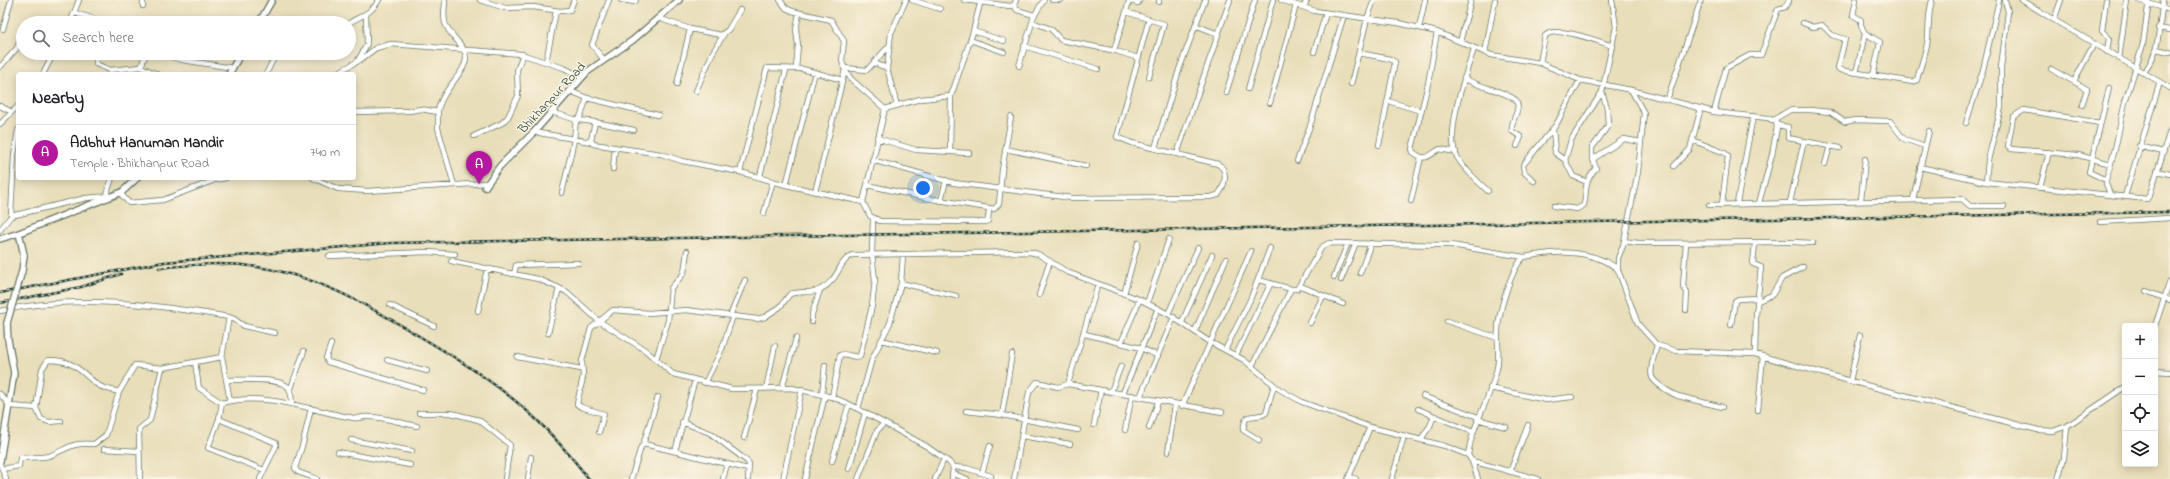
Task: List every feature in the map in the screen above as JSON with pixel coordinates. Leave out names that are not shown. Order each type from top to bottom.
[{"type":"main road","points":[[263,16],[272,0]]},
{"type":"main road","name":"Bhikhanpur Road","points":[[486,185],[582,77],[633,40],[679,0]]},
{"type":"main road","points":[[231,72],[238,60]]},
{"type":"main road","points":[[0,239],[120,193],[135,180]]},
{"type":"main road","points":[[0,461],[10,406],[14,373],[8,340],[7,323],[22,271],[24,255],[19,233]]},
{"type":"street","points":[[3,29],[11,0]]},
{"type":"street","points":[[74,16],[79,0]]},
{"type":"street","points":[[143,0],[143,6]]},
{"type":"street","points":[[356,20],[374,9],[379,0]]},
{"type":"street","points":[[445,0],[446,27],[464,50],[466,59],[464,66],[444,93],[438,112],[438,128],[454,185]]},
{"type":"street","points":[[480,0],[504,8],[533,7],[556,11],[570,10],[574,0]]},
{"type":"street","points":[[604,60],[592,45],[609,0]]},
{"type":"street","points":[[621,0],[635,2],[636,0]]},
{"type":"street","points":[[780,0],[786,8],[799,13],[827,18],[834,24],[844,41],[842,61],[845,69],[851,79],[885,109]]},
{"type":"street","points":[[897,106],[887,68],[888,47],[894,26],[906,0]]},
{"type":"street","points":[[912,0],[940,9]]},
{"type":"street","points":[[964,0],[1015,2],[1017,10],[1034,15]]},
{"type":"street","points":[[1019,66],[1034,15],[1044,0]]},
{"type":"street","points":[[1052,0],[1060,0]]},
{"type":"street","points":[[1114,50],[1129,1],[1138,3],[1138,0]]},
{"type":"street","points":[[1155,148],[1195,25],[1205,0]]},
{"type":"street","points":[[1177,154],[1230,0]]},
{"type":"street","points":[[1226,93],[1255,0]]},
{"type":"street","points":[[1248,89],[1273,0]]},
{"type":"street","points":[[1282,0],[1326,13],[1367,20],[1398,23],[1437,32],[1485,53],[1540,63],[1602,88],[1631,90],[1714,112],[1774,120],[1777,125],[1772,155],[1759,203]]},
{"type":"street","points":[[1304,7],[1307,0]]},
{"type":"street","points":[[1351,84],[1367,20],[1374,0]]},
{"type":"street","points":[[1419,28],[1425,0]]},
{"type":"street","points":[[1460,42],[1471,0]]},
{"type":"street","points":[[1485,53],[1495,0]]},
{"type":"street","points":[[1565,160],[1570,140],[1602,88],[1613,46],[1616,27],[1612,0]]},
{"type":"street","points":[[1667,100],[1701,0]]},
{"type":"street","points":[[1714,112],[1726,68],[1745,58],[1761,55],[1778,9],[1785,7],[1789,0]]},
{"type":"street","points":[[1856,0],[1853,16],[1861,20],[1861,25],[1865,33],[1880,42],[1873,76]]},
{"type":"street","points":[[1803,23],[1813,27],[1822,25],[1832,35],[1845,38],[1838,69],[1913,82],[1916,81],[1928,38],[1928,16],[1932,0]]},
{"type":"street","points":[[1966,123],[1984,70],[1999,0]]},
{"type":"street","points":[[1986,182],[1988,160],[2001,108],[2001,67],[2008,12],[2005,0]]},
{"type":"street","points":[[2022,0],[2107,52],[2170,88]]},
{"type":"street","points":[[2054,20],[2062,0]]},
{"type":"street","points":[[2106,0],[2102,31],[2109,38],[2107,52]]},
{"type":"street","points":[[2119,59],[2127,0]]},
{"type":"street","points":[[2138,0],[2149,1],[2170,10]]},
{"type":"street","points":[[2143,73],[2151,65],[2156,50],[2163,0]]},
{"type":"street","points":[[950,152],[952,96],[973,31],[980,1]]},
{"type":"street","points":[[2110,194],[2106,180],[2125,102],[2143,44],[2149,1]]},
{"type":"street","points":[[1270,103],[1296,5]]},
{"type":"street","points":[[696,91],[713,52],[740,10]]},
{"type":"street","points":[[546,62],[556,11]]},
{"type":"street","points":[[1126,12],[1161,23],[1164,26],[1149,77]]},
{"type":"street","points":[[75,13],[85,16]]},
{"type":"street","points":[[796,69],[798,45],[796,30],[799,13]]},
{"type":"street","points":[[1314,52],[1326,13]]},
{"type":"street","points":[[357,62],[367,44],[366,15]]},
{"type":"street","points":[[1297,161],[1311,123],[1344,15]]},
{"type":"street","points":[[658,18],[717,36],[724,34]]},
{"type":"street","points":[[872,160],[946,180],[1000,189],[1072,198],[1210,197],[1218,195],[1225,181],[1221,166],[1119,138],[1116,135],[1149,20]]},
{"type":"street","points":[[1032,22],[1051,30],[1061,40],[1114,50],[1138,58]]},
{"type":"street","points":[[1195,25],[1218,34]]},
{"type":"street","points":[[2158,28],[2170,30]]},
{"type":"street","points":[[677,84],[690,29]]},
{"type":"street","points":[[973,31],[1004,41]]},
{"type":"street","points":[[1437,32],[1412,149],[1413,152],[1421,157],[1430,157],[1440,149],[1456,152]]},
{"type":"street","points":[[1540,63],[1545,36],[1551,32],[1565,32],[1613,46]]},
{"type":"street","points":[[1856,73],[1865,33]]},
{"type":"street","points":[[970,40],[1004,52]]},
{"type":"street","points":[[339,72],[357,62],[376,48],[386,44],[523,54],[582,77]]},
{"type":"street","points":[[2074,81],[2094,44]]},
{"type":"street","points":[[1024,46],[1098,69]]},
{"type":"street","points":[[845,69],[867,70],[888,47]]},
{"type":"street","points":[[0,67],[16,49]]},
{"type":"street","points":[[1474,49],[1464,78],[1454,131],[1456,152],[1471,174],[1488,191]]},
{"type":"street","points":[[2156,50],[2170,52]]},
{"type":"street","points":[[1359,53],[1390,59],[1395,62],[1379,145]]},
{"type":"street","points":[[474,136],[502,123],[508,117],[518,96],[517,70],[523,54]]},
{"type":"street","points":[[44,72],[50,60]]},
{"type":"street","points":[[96,60],[96,64],[110,72],[141,67]]},
{"type":"street","points":[[141,67],[144,60]]},
{"type":"street","points":[[182,60],[231,72]]},
{"type":"street","points":[[267,72],[273,60]]},
{"type":"street","points":[[874,63],[887,68]]},
{"type":"street","points":[[141,67],[145,72]]},
{"type":"street","points":[[740,172],[766,69],[771,67],[786,70],[796,69],[815,72],[843,80]]},
{"type":"street","points":[[815,192],[845,69]]},
{"type":"street","points":[[2051,69],[2087,89],[2082,106]]},
{"type":"street","points":[[760,176],[786,70]]},
{"type":"street","points":[[786,185],[815,72]]},
{"type":"street","points":[[1464,78],[1480,87],[1502,93],[1516,100],[1517,108],[1511,129],[1521,137],[1516,146]]},
{"type":"street","points":[[1534,181],[1524,172],[1523,165],[1553,129],[1580,80]]},
{"type":"street","points":[[2125,196],[2139,146],[2160,82]]},
{"type":"street","points":[[1554,206],[1574,209],[1583,207],[1588,176],[1596,168],[1592,159],[1594,144],[1608,126],[1607,108],[1602,88]]},
{"type":"street","points":[[2106,180],[2089,173],[2109,88]]},
{"type":"street","points":[[1618,270],[1618,258],[1624,241],[1638,172],[1644,113],[1631,90]]},
{"type":"street","points":[[570,91],[587,98],[658,115]]},
{"type":"street","points":[[885,109],[920,99],[952,96]]},
{"type":"street","points":[[562,193],[578,120],[587,98]]},
{"type":"street","points":[[1388,101],[1421,111]]},
{"type":"street","points":[[0,106],[12,112]]},
{"type":"street","points":[[0,124],[16,108]]},
{"type":"street","points":[[1674,166],[1690,149],[1701,108]]},
{"type":"street","points":[[356,112],[409,112],[420,109],[438,112]]},
{"type":"street","points":[[832,397],[840,355],[843,354],[857,358],[860,356],[872,306],[875,280],[872,254],[873,219],[863,202],[885,109]]},
{"type":"street","points":[[1774,120],[1783,112],[1794,110],[1830,112],[1845,122],[1854,120],[1890,121],[1904,139],[1925,146]]},
{"type":"street","points":[[2100,123],[2025,110],[2014,115],[2008,138],[2009,148],[2078,154],[2111,164]]},
{"type":"street","points":[[551,112],[578,120],[634,130]]},
{"type":"street","points":[[1737,203],[1750,140],[1753,116]]},
{"type":"street","points":[[867,184],[941,201],[989,209],[998,207],[1011,117]]},
{"type":"street","points":[[591,142],[595,122]]},
{"type":"street","points":[[1777,125],[1788,127],[1788,138],[1840,148]]},
{"type":"street","points":[[1553,129],[1554,150],[1565,160],[1573,176],[1587,182]]},
{"type":"street","points":[[1913,199],[1929,131]]},
{"type":"street","points":[[1920,167],[1986,182],[2148,198],[2170,131]]},
{"type":"street","points":[[534,132],[656,153],[682,162],[760,176],[786,185],[863,202]]},
{"type":"street","points":[[877,138],[913,149],[969,153]]},
{"type":"street","points":[[1592,159],[1624,139],[1641,142]]},
{"type":"street","points":[[1692,140],[1725,153],[1728,156],[1722,204]]},
{"type":"street","points":[[1790,202],[1804,141]]},
{"type":"street","points":[[0,230],[11,216],[16,142]]},
{"type":"street","points":[[1824,164],[1830,146]]},
{"type":"street","points":[[2139,146],[2163,152]]},
{"type":"street","points":[[613,169],[615,147]]},
{"type":"street","points":[[1006,149],[1086,166]]},
{"type":"street","points":[[2040,188],[2049,152]]},
{"type":"street","points":[[1411,201],[1421,157]]},
{"type":"street","points":[[1861,200],[1865,159]]},
{"type":"street","points":[[2157,171],[2170,174]]},
{"type":"street","points":[[11,216],[86,198],[109,196],[112,180]]},
{"type":"street","points":[[120,193],[129,203],[163,200],[215,180]]},
{"type":"street","points":[[317,180],[338,189],[368,191],[454,185],[486,185]]},
{"type":"street","points":[[941,201],[946,180]]},
{"type":"street","points":[[764,213],[773,181]]},
{"type":"street","points":[[1709,205],[1861,200],[1962,199],[1970,206],[2004,206]]},
{"type":"street","points":[[873,219],[916,223],[985,222],[988,221],[989,209]]},
{"type":"street","points":[[2100,222],[2170,218]]},
{"type":"street","points":[[1147,302],[1169,239]]},
{"type":"street","points":[[1624,241],[1638,243],[1813,243]]},
{"type":"street","points":[[1124,294],[1138,243]]},
{"type":"street","points":[[1259,280],[1291,289],[1297,289],[1301,286],[1322,247],[1330,243],[1451,245],[1524,257],[1561,252],[1579,252],[1614,265],[1618,270],[1638,324],[1657,345],[1677,351],[1755,354],[1850,381],[2038,430],[2053,431],[2067,426],[2122,388]]},
{"type":"street","points":[[1334,277],[1348,243]]},
{"type":"street","points":[[1341,280],[1356,243]]},
{"type":"street","points":[[1360,273],[1371,243]]},
{"type":"street","points":[[1686,243],[1683,286],[1687,292],[1686,310]]},
{"type":"street","points":[[1755,243],[1753,264],[1761,267],[1756,315],[1755,354]]},
{"type":"street","points":[[1168,314],[1198,248]]},
{"type":"street","points":[[1225,350],[1259,280],[1270,248]]},
{"type":"street","points":[[656,359],[666,332],[671,288],[684,273],[687,251]]},
{"type":"street","points":[[1182,406],[1251,251]]},
{"type":"street","points":[[329,256],[428,252],[455,254]]},
{"type":"street","points":[[599,432],[604,414],[581,407],[577,404],[583,377],[581,369],[591,328],[613,310],[649,313],[686,310],[760,318],[780,307],[790,294],[820,290],[835,278],[845,259],[852,255],[1030,252],[1038,254],[1068,272],[1140,299],[1158,308],[1182,322],[1210,342],[1236,355],[1274,384],[1302,402],[1370,428],[1420,440],[1468,455],[1472,461],[1478,479]]},
{"type":"street","points":[[858,409],[872,359],[890,322],[901,283],[903,255]]},
{"type":"street","points":[[1182,322],[1212,255]]},
{"type":"street","points":[[1468,455],[1473,432],[1498,367],[1499,320],[1503,302],[1518,263],[1524,257]]},
{"type":"street","points":[[1195,331],[1226,259]]},
{"type":"street","points":[[451,261],[538,279],[559,288],[571,296],[599,321],[656,359],[668,372],[732,389],[802,389],[832,397],[849,404],[884,423],[944,459],[953,467],[966,468],[991,476]]},
{"type":"street","points":[[1039,295],[1050,261]]},
{"type":"street","points":[[514,274],[516,265],[578,263]]},
{"type":"street","points":[[1731,325],[1734,301],[1738,299],[1758,299],[1772,295],[1782,278],[1803,267]]},
{"type":"street","points":[[478,311],[487,269]]},
{"type":"street","points":[[705,383],[722,349],[745,280]]},
{"type":"street","points":[[2156,323],[2168,299],[2170,281]]},
{"type":"street","points":[[901,283],[956,296]]},
{"type":"street","points":[[1236,355],[1271,283]]},
{"type":"street","points":[[1068,384],[1085,334],[1098,284]]},
{"type":"street","points":[[1301,286],[1343,304]]},
{"type":"street","points":[[548,332],[559,288]]},
{"type":"street","points":[[1252,366],[1291,289]]},
{"type":"street","points":[[812,322],[812,314],[820,290]]},
{"type":"street","points":[[2146,291],[2168,299]]},
{"type":"street","points":[[1310,323],[1323,296]]},
{"type":"street","points":[[1121,342],[1140,299]]},
{"type":"street","points":[[0,311],[22,306],[73,301],[142,304],[228,317],[244,326],[275,332]]},
{"type":"street","points":[[390,305],[434,326]]},
{"type":"street","points":[[1122,393],[1158,308]]},
{"type":"street","points":[[228,317],[222,357],[230,401]]},
{"type":"street","points":[[1140,398],[1174,317]]},
{"type":"street","points":[[1447,321],[1498,338]]},
{"type":"street","points":[[1085,334],[1141,348],[1158,356]]},
{"type":"street","points":[[1850,381],[1860,335]]},
{"type":"street","points":[[782,388],[796,338]]},
{"type":"street","points":[[881,340],[937,353]]},
{"type":"street","points":[[331,344],[326,358],[328,362],[423,390]]},
{"type":"street","points":[[1657,345],[1652,373],[1654,379],[1671,393],[1678,396],[1722,407]]},
{"type":"street","points":[[766,389],[775,346]]},
{"type":"street","points":[[292,404],[290,391],[304,351]]},
{"type":"street","points":[[1002,415],[1012,354]]},
{"type":"street","points":[[517,356],[581,369]]},
{"type":"street","points":[[1758,410],[1763,356]]},
{"type":"street","points":[[6,479],[1,467],[19,466],[20,458],[48,456],[65,447],[81,443],[94,444],[106,435],[119,392],[137,364],[162,368],[222,357]]},
{"type":"street","points":[[61,421],[49,422],[41,419],[36,408],[42,369],[48,360],[64,362],[76,366],[98,385],[119,392]]},
{"type":"street","points":[[387,360],[427,371]]},
{"type":"street","points":[[195,362],[199,388],[222,403],[230,401],[266,400],[292,404],[353,418],[368,416],[417,426]]},
{"type":"street","points":[[805,479],[824,395],[825,366]]},
{"type":"street","points":[[1111,391],[1121,366]]},
{"type":"street","points":[[140,479],[139,429],[150,420],[162,368]]},
{"type":"street","points":[[2158,371],[2170,372]]},
{"type":"street","points":[[226,380],[272,381],[285,385],[290,391]]},
{"type":"street","points":[[676,451],[682,422],[695,380]]},
{"type":"street","points":[[1014,479],[1029,392],[1034,384],[1058,386],[1068,384],[1122,393],[1158,402],[1222,412]]},
{"type":"street","points":[[1259,440],[1246,433],[1244,430],[1244,424],[1248,417],[1264,414],[1274,384]]},
{"type":"street","points":[[1490,388],[1546,400],[1572,398]]},
{"type":"street","points":[[784,479],[802,389]]},
{"type":"street","points":[[744,438],[757,390]]},
{"type":"street","points":[[1094,425],[1101,390]]},
{"type":"street","points":[[0,394],[10,406],[36,408]]},
{"type":"street","points":[[1124,430],[1132,396]]},
{"type":"street","points":[[1423,396],[1478,418],[1506,427]]},
{"type":"street","points":[[631,479],[658,397]]},
{"type":"street","points":[[1150,428],[1158,402]]},
{"type":"street","points":[[222,403],[219,419],[208,448],[264,470]]},
{"type":"street","points":[[832,461],[849,404]]},
{"type":"street","points":[[1168,452],[1175,405]]},
{"type":"street","points":[[311,408],[303,443],[295,468],[298,472],[317,479]]},
{"type":"street","points":[[1418,409],[1473,432]]},
{"type":"street","points":[[966,411],[1002,415],[1078,430]]},
{"type":"street","points":[[419,413],[452,413],[485,422],[510,445],[505,479]]},
{"type":"street","points":[[848,469],[865,413]]},
{"type":"street","points":[[1420,440],[1430,426],[1434,416]]},
{"type":"street","points":[[219,419],[275,442],[276,446],[260,479]]},
{"type":"street","points":[[682,422],[714,436],[748,462],[748,479]]},
{"type":"street","points":[[858,479],[877,431],[884,423]]},
{"type":"street","points":[[1510,472],[1528,425]]},
{"type":"street","points":[[2058,479],[2064,458],[2067,426]]},
{"type":"street","points":[[1356,479],[1349,478],[1370,428]]},
{"type":"street","points":[[1022,436],[1070,444]]},
{"type":"street","points":[[1392,479],[1404,436]]},
{"type":"street","points":[[351,440],[412,451]]},
{"type":"street","points":[[643,444],[748,469]]},
{"type":"street","points":[[982,473],[990,446]]},
{"type":"street","points":[[104,449],[139,452]]},
{"type":"street","points":[[338,452],[410,465]]},
{"type":"street","points":[[528,479],[531,457]]},
{"type":"street","points":[[935,479],[944,459]]},
{"type":"street","points":[[1472,461],[1538,479]]},
{"type":"street","points":[[723,479],[727,464]]},
{"type":"street","points":[[952,479],[954,474],[953,467]]},
{"type":"street","points":[[954,474],[967,479]]},
{"type":"railway","points":[[0,293],[164,262],[391,243],[2170,212]]},
{"type":"railway","points":[[159,268],[216,264],[250,266],[295,275],[359,302],[447,353],[501,389],[543,426],[589,479]]},
{"type":"railway","points":[[0,303],[81,287],[121,274]]},
{"type":"place","name":"Adbhut Hanuman Mandir","points":[[479,184]]}]
